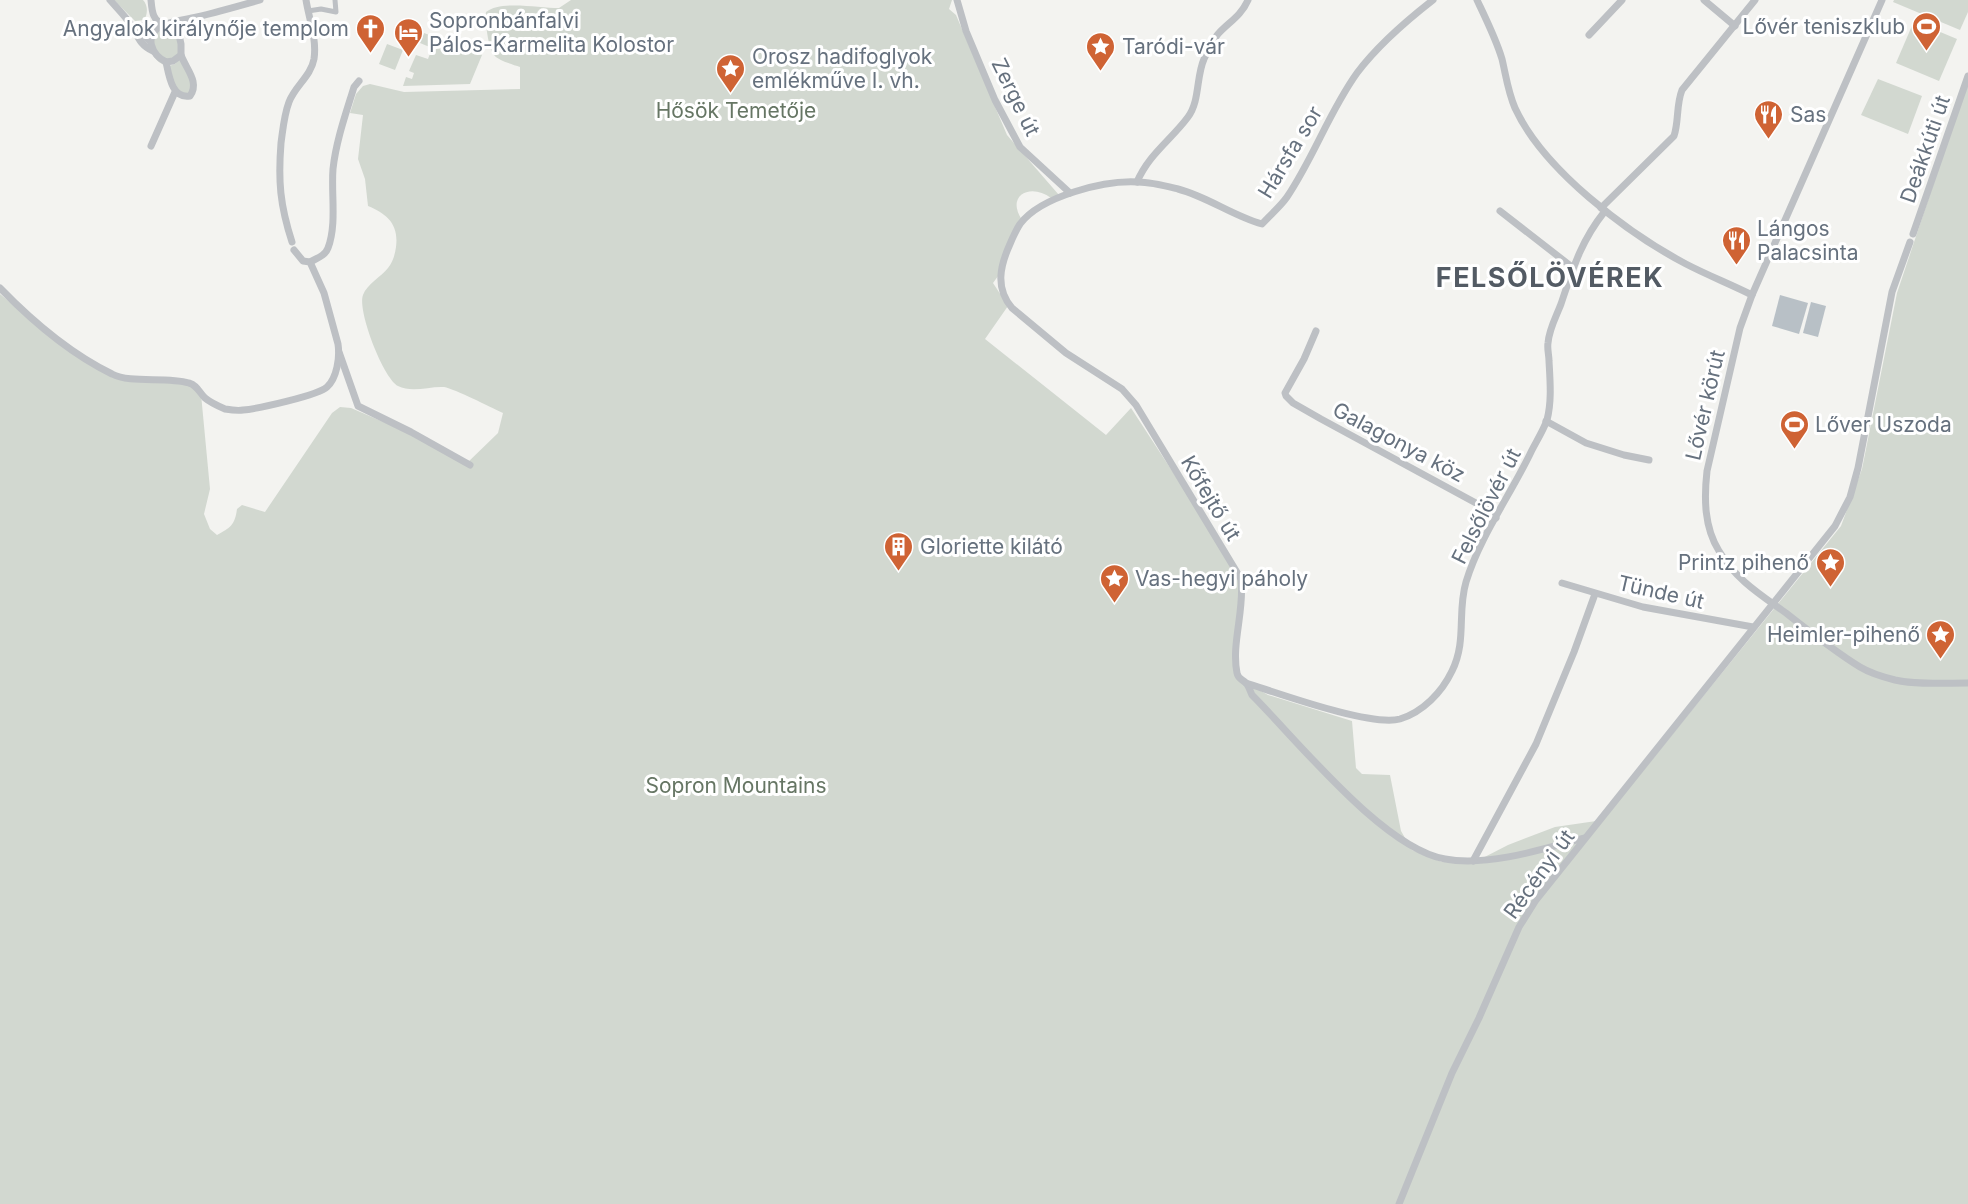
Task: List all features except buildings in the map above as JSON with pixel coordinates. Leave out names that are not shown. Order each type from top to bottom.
[{"type":"street","points":[[110,0],[132,26],[151,38]]},
{"type":"street","points":[[151,0],[153,51],[166,62],[173,61],[181,55]]},
{"type":"street","points":[[132,26],[166,24],[260,0]]},
{"type":"street","points":[[292,242],[280,198],[279,168],[282,132],[290,100],[310,72],[314,60],[314,38],[306,0]]},
{"type":"street","points":[[308,11],[321,9],[336,12],[336,0]]},
{"type":"street","name":"Zerge út","points":[[957,0],[966,31],[1008,128],[1020,147],[1070,194]]},
{"type":"street","points":[[1137,182],[1151,156],[1170,139],[1190,115],[1204,58],[1216,36],[1238,18],[1248,0]]},
{"type":"street","name":"Hársfa sor","points":[[1037,210],[1070,194],[1109,185],[1137,182],[1196,195],[1241,217],[1262,224],[1286,198],[1360,69],[1373,53],[1434,0]]},
{"type":"street","points":[[1477,0],[1502,59],[1509,92],[1525,125],[1562,171],[1603,209],[1648,242],[1684,263],[1752,295]]},
{"type":"street","points":[[1589,35],[1622,0]]},
{"type":"street","points":[[1704,0],[1735,26]]},
{"type":"street","name":"Felsőlövér út","points":[[1246,683],[1318,706],[1363,717],[1397,720],[1414,713],[1431,700],[1441,687],[1458,658],[1466,583],[1485,536],[1524,468],[1546,421],[1550,387],[1547,345],[1572,267],[1603,209],[1674,136],[1677,127],[1678,100],[1682,90],[1755,0]]},
{"type":"street","name":"Lővér körút","points":[[1882,0],[1752,295],[1740,328],[1704,493],[1709,528],[1718,550],[1729,566],[1746,584],[1774,600],[1861,668],[1895,680],[1918,683],[1968,682]]},
{"type":"street","points":[[152,11],[158,22],[166,24]]},
{"type":"street","points":[[166,62],[168,75],[175,92],[186,97],[190,96],[194,88],[193,79],[181,55],[176,21]]},
{"type":"street","points":[[151,38],[158,28],[166,24]]},
{"type":"street","points":[[132,26],[137,39],[145,48],[153,51]]},
{"type":"street","name":"Deákkúti út","points":[[1913,234],[1968,76]]},
{"type":"street","points":[[294,250],[303,261],[310,262],[325,254],[329,246],[333,208],[333,168],[337,145],[354,87],[359,81]]},
{"type":"street","points":[[151,146],[175,92]]},
{"type":"street","name":"Kőfejtő út","points":[[1037,210],[1020,224],[1002,262],[1001,281],[1005,300],[1066,353],[1122,389],[1136,405],[1241,579],[1243,594],[1236,657],[1237,673],[1239,678],[1246,683],[1252,695],[1335,782],[1403,842],[1444,859],[1473,861],[1529,853],[1584,838]]},
{"type":"street","points":[[1500,211],[1572,267]]},
{"type":"street","name":"Récényi út","points":[[1399,1204],[1452,1073],[1519,927],[1550,880],[1835,526],[1850,497],[1858,468],[1892,292],[1910,242]]},
{"type":"street","points":[[310,262],[324,293],[339,352],[358,406],[470,465]]},
{"type":"street","points":[[0,288],[25,314],[54,338],[114,376],[126,379],[165,379],[190,383],[197,387],[205,398],[227,410],[242,411],[320,392],[331,382],[339,352]]},
{"type":"street","name":"Galagonya köz","points":[[1316,331],[1285,393],[1286,396],[1293,403],[1321,419],[1487,508],[1496,518]]},
{"type":"street","points":[[1546,421],[1586,443],[1649,460]]},
{"type":"street","name":"Tünde út","points":[[1562,583],[1643,607],[1754,627]]},
{"type":"street","points":[[1473,861],[1536,744],[1595,594]]},
{"type":"green space","points":[[114,0],[143,0],[147,10],[144,20],[135,21]]},
{"type":"green space","name":"Sopron Mountains","points":[[571,0],[952,0],[949,9],[956,15],[1007,135],[1059,195],[1051,198],[1036,191],[1023,194],[1019,198],[1018,211],[1022,220],[1001,272],[993,283],[1008,306],[985,339],[1106,435],[1131,408],[1238,572],[1243,594],[1238,635],[1239,678],[1268,695],[1352,721],[1356,768],[1362,774],[1390,775],[1401,831],[1412,850],[1442,862],[1473,863],[1508,845],[1555,827],[1603,820],[1841,526],[1862,469],[1897,293],[1968,81],[1968,1204],[0,1204],[0,294],[68,350],[119,377],[194,384],[201,394],[210,489],[204,514],[210,529],[217,535],[231,525],[237,509],[242,505],[265,512],[332,413],[340,407],[351,408],[409,433],[465,465],[498,433],[503,413],[449,388],[403,388],[398,386],[385,371],[367,328],[362,303],[363,295],[368,287],[390,266],[396,247],[396,232],[386,216],[368,206],[365,179],[358,159],[363,115],[350,113],[356,94],[363,86],[370,84],[404,92],[520,89],[520,67],[499,59],[492,52],[487,34],[486,12],[493,8],[510,5],[559,8]]},
{"type":"green space","name":"Lővér teniszklub","points":[[1894,0],[1968,0],[1968,12],[1960,30],[1893,2]]},
{"type":"green space","name":"Lővér teniszklub","points":[[1914,21],[1957,39],[1939,81],[1896,63]]},
{"type":"green space","points":[[174,26],[177,32],[179,57],[166,66],[155,58],[150,44],[159,31]]},
{"type":"green space","points":[[424,33],[482,55],[470,84],[403,86],[406,77],[412,79],[414,73],[409,71],[416,55],[428,59],[432,48],[420,43]]},
{"type":"green space","points":[[387,44],[403,50],[395,70],[379,64]]},
{"type":"green space","points":[[180,58],[192,82],[189,99],[176,93],[166,67],[175,64]]},
{"type":"green space","name":"Lővér teniszklub","points":[[1878,79],[1922,96],[1908,134],[1861,115]]},
{"type":"shaded area","points":[[1780,295],[1808,303],[1799,334],[1772,326]]},
{"type":"shaded area","points":[[1811,302],[1826,306],[1818,337],[1803,333]]},
{"type":"place","name":"Lővér teniszklub","points":[[1926,52]]},
{"type":"place","name":"Angyalok királynője templom","points":[[370,54]]},
{"type":"place","name":"Sopronbánfalvi Pálos-Karmelita Kolostor","points":[[408,58]]},
{"type":"place","name":"Taródi-vár","points":[[1101,72]]},
{"type":"place","name":"Orosz hadifoglyok emlékműve I. vh.","points":[[731,94]]},
{"type":"place","name":"Sas","points":[[1769,140]]},
{"type":"place","name":"Lángos Palacsinta","points":[[1736,266]]},
{"type":"place","name":"Lőver Uszoda","points":[[1794,450]]},
{"type":"place","name":"Gloriette kilátó","points":[[899,572]]},
{"type":"place","name":"Printz pihenő","points":[[1830,588]]},
{"type":"place","name":"Vas-hegyi páholy","points":[[1114,604]]},
{"type":"place","name":"Heimler-pihenő","points":[[1941,660]]},
{"type":"district","name":"FELSŐLÖVÉREK","points":[[1550,277]]},
{"type":"park label","name":"Hősök Temetője","points":[[736,110]]}]
